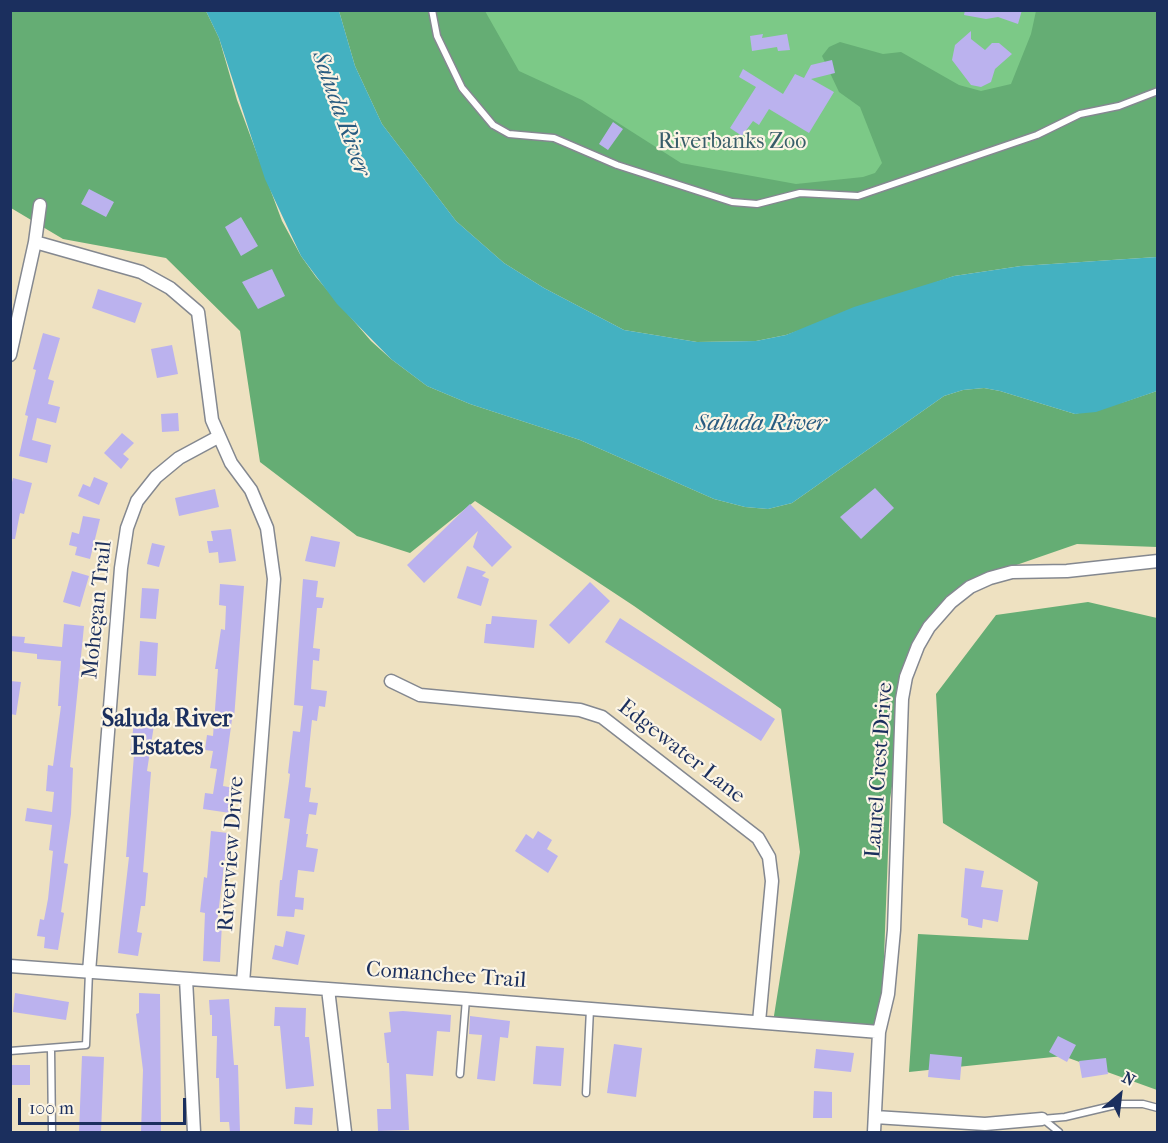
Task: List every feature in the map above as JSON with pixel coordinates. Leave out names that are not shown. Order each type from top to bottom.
[{"type":"street","points":[[10,355],[35,242],[40,204]]},
{"type":"street","name":"Riverview Drive","points":[[35,242],[141,272],[170,288],[198,312],[203,335],[207,397],[218,437],[231,463],[251,490],[267,528],[274,579],[243,983]]},
{"type":"street","name":"Mohegan Trail","points":[[89,972],[121,568],[127,528],[137,501],[156,477],[179,458],[218,437]]},
{"type":"street","name":"Laurel Crest Drive","points":[[874,1132],[879,1032],[888,994],[894,930],[902,699],[906,677],[918,646],[929,627],[951,602],[970,587],[990,578],[1012,572],[1067,571],[1158,561]]},
{"type":"street","name":"Edgewater Lane","points":[[391,681],[420,695],[592,712],[611,723],[758,838],[769,857],[772,881],[759,1022]]},
{"type":"street","name":"Comanchee Trail","points":[[10,966],[590,1008],[879,1032]]},
{"type":"street","points":[[186,979],[194,1132]]},
{"type":"street","points":[[328,989],[345,1132]]},
{"type":"street","points":[[875,1117],[985,1124],[1042,1119]]},
{"type":"lane","points":[[432,10],[437,36],[462,87],[494,125],[509,134],[554,138],[617,165],[732,202],[757,204],[800,193],[858,196],[1037,135],[1080,114],[1119,106],[1158,91]]},
{"type":"lane","points":[[10,1051],[86,1045],[89,972]]},
{"type":"lane","points":[[460,1074],[466,999]]},
{"type":"lane","points":[[586,1093],[590,1008]]},
{"type":"lane","points":[[51,1049],[52,1132]]},
{"type":"lane","points":[[1042,1119],[1065,1117],[1120,1104],[1158,1108]]},
{"type":"lane","points":[[1042,1119],[1059,1132]]},
{"type":"green space","points":[[11,11],[206,11],[219,38],[237,100],[282,221],[301,256],[316,277],[371,341],[427,386],[470,404],[580,440],[714,499],[745,507],[768,509],[792,503],[944,396],[963,390],[984,388],[1000,391],[1075,414],[1157,391],[1157,547],[1077,544],[973,580],[912,659],[890,799],[881,1036],[773,1022],[800,852],[781,709],[634,606],[475,501],[410,553],[357,536],[260,462],[240,331],[166,258],[63,239],[11,208]]},
{"type":"green space","name":"Riverbanks Zoo","points":[[339,11],[1157,11],[1157,247],[420,174]]},
{"type":"green space","points":[[339,11],[485,11],[519,71],[582,100],[681,163],[796,184],[863,177],[875,173],[882,163],[860,107],[839,92],[822,56],[829,47],[840,42],[883,54],[901,52],[959,85],[981,91],[1011,84],[1031,34],[1036,11],[1157,11],[1157,257],[1021,266],[954,276],[786,335],[756,341],[697,342],[624,330],[544,288],[504,263],[456,221],[382,124],[355,66]]},
{"type":"green space","points":[[1088,602],[1157,618],[1157,1090],[1063,1056],[909,1072],[918,934],[1028,940],[1038,882],[943,823],[936,694],[996,615]]},
{"type":"water","name":"Saluda River","points":[[206,11],[339,11],[355,66],[382,124],[456,221],[504,263],[544,288],[624,330],[697,342],[756,341],[786,335],[854,307],[954,276],[1021,266],[1157,257],[1157,391],[1096,412],[1075,414],[1000,391],[984,388],[963,390],[944,396],[792,503],[768,509],[745,507],[714,499],[580,440],[470,404],[427,386],[391,359],[337,304],[301,256],[265,179],[219,38]]},
{"type":"building","points":[[965,10],[1022,10],[1018,24],[998,17],[986,19],[964,15]]},
{"type":"building","points":[[971,31],[971,39],[985,50],[992,43],[999,43],[1012,54],[995,69],[991,82],[981,87],[971,85],[952,60],[955,45]]},
{"type":"building","points":[[763,34],[762,38],[787,34],[790,50],[778,51],[777,47],[752,51],[750,36]]},
{"type":"building","points":[[832,60],[835,73],[811,79],[834,92],[809,133],[769,109],[759,125],[753,121],[742,136],[730,128],[756,87],[739,77],[743,69],[783,94],[795,74],[804,78],[811,65]]},
{"type":"building","points":[[613,122],[623,129],[608,150],[599,144]]},
{"type":"building","points":[[89,189],[114,202],[106,217],[81,204]]},
{"type":"building","points":[[241,217],[258,246],[241,256],[225,227]]},
{"type":"building","points":[[272,269],[285,296],[258,309],[242,282]]},
{"type":"building","points":[[98,289],[142,303],[135,323],[92,308]]},
{"type":"building","points":[[43,333],[60,338],[48,379],[54,381],[48,404],[60,407],[56,423],[37,418],[32,440],[51,445],[47,463],[19,456],[28,416],[25,415],[36,370],[33,369]]},
{"type":"building","points":[[172,345],[178,374],[157,378],[151,349]]},
{"type":"building","points":[[178,413],[179,431],[162,432],[161,414]]},
{"type":"building","points":[[122,433],[134,443],[123,454],[129,459],[121,469],[104,453]]},
{"type":"building","points":[[94,477],[108,483],[99,505],[78,496],[83,484],[90,487]]},
{"type":"building","points":[[13,478],[32,483],[24,514],[20,513],[15,539],[10,539],[10,490]]},
{"type":"building","points":[[875,488],[894,508],[861,539],[840,517]]},
{"type":"building","points":[[215,489],[219,507],[179,516],[175,498]]},
{"type":"building","points":[[470,504],[512,547],[492,567],[473,547],[478,531],[424,583],[407,565]]},
{"type":"building","points":[[83,516],[100,519],[90,559],[75,555],[77,547],[69,545],[72,532],[79,534]]},
{"type":"building","points":[[231,529],[236,561],[219,563],[218,552],[209,553],[207,541],[213,541],[211,531]]},
{"type":"building","points":[[311,536],[340,542],[335,567],[305,561]]},
{"type":"building","points":[[152,543],[165,546],[159,567],[147,564]]},
{"type":"building","points":[[467,566],[486,572],[482,576],[489,579],[481,606],[457,598]]},
{"type":"building","points":[[72,571],[89,576],[80,607],[63,602]]},
{"type":"building","points":[[303,579],[318,581],[316,597],[324,598],[322,608],[317,608],[313,648],[320,649],[319,661],[313,660],[311,689],[327,691],[325,707],[319,706],[317,721],[312,720],[305,787],[311,788],[309,802],[318,803],[316,815],[309,814],[306,847],[318,849],[314,872],[298,870],[295,897],[304,898],[303,910],[295,909],[294,917],[277,916],[280,880],[282,880],[290,819],[284,818],[293,731],[300,732],[303,706],[294,705]]},
{"type":"building","points":[[590,582],[610,601],[569,644],[549,625]]},
{"type":"building","points":[[220,584],[244,586],[234,719],[232,719],[223,786],[234,788],[230,813],[203,809],[205,793],[213,794],[217,769],[210,768],[213,751],[205,750],[207,735],[213,736],[218,669],[215,669],[221,629],[225,630],[226,606],[219,605]]},
{"type":"building","points":[[142,588],[159,589],[156,619],[140,618]]},
{"type":"building","points":[[492,616],[537,620],[534,648],[484,643],[486,624],[491,624]]},
{"type":"building","points":[[620,618],[775,719],[761,741],[605,642]]},
{"type":"building","points":[[64,624],[84,626],[70,767],[73,768],[71,814],[64,863],[68,864],[58,950],[44,948],[45,937],[37,936],[40,919],[44,920],[48,899],[53,851],[49,850],[52,825],[25,821],[27,808],[52,812],[54,792],[46,791],[48,765],[53,766],[61,706],[58,706],[61,661],[37,659],[37,654],[10,651],[10,636],[25,637],[24,643],[62,647]]},
{"type":"building","points":[[140,641],[158,643],[156,676],[138,675]]},
{"type":"building","points":[[10,681],[21,682],[16,715],[10,714]]},
{"type":"building","points":[[134,722],[154,725],[147,771],[151,772],[143,872],[148,873],[145,906],[141,906],[137,932],[142,933],[138,956],[118,953],[129,857],[126,857],[134,755],[130,755]]},
{"type":"building","points":[[211,831],[228,833],[217,923],[222,923],[220,962],[203,961],[205,913],[200,912],[204,877],[207,878]]},
{"type":"building","points":[[538,831],[552,840],[547,849],[558,856],[548,873],[515,851],[526,834],[533,839]]},
{"type":"building","points":[[965,868],[984,871],[981,887],[1003,890],[998,922],[983,919],[982,928],[968,925],[968,919],[961,917]]},
{"type":"building","points":[[286,931],[305,935],[298,965],[272,959],[275,945],[283,947]]},
{"type":"building","points":[[15,993],[69,1002],[66,1020],[13,1012]]},
{"type":"building","points":[[139,993],[160,994],[161,1132],[141,1132],[143,1070],[136,1014],[139,1013]]},
{"type":"building","points":[[229,999],[234,1065],[238,1065],[240,1132],[230,1132],[229,1122],[220,1122],[219,1078],[216,1078],[217,1036],[212,1036],[212,1015],[210,1015],[209,1000]]},
{"type":"building","points":[[275,1007],[306,1008],[305,1037],[309,1037],[314,1086],[286,1089],[280,1026],[274,1026]]},
{"type":"building","points":[[389,1012],[451,1015],[450,1032],[437,1031],[433,1076],[406,1074],[409,1130],[378,1131],[377,1109],[391,1109],[389,1063],[387,1063],[384,1033],[391,1032]]},
{"type":"building","points":[[470,1016],[510,1021],[508,1038],[500,1037],[495,1081],[477,1079],[482,1035],[469,1034]]},
{"type":"building","points":[[1058,1036],[1076,1045],[1067,1062],[1049,1052]]},
{"type":"building","points":[[614,1044],[642,1048],[636,1097],[607,1093]]},
{"type":"building","points":[[536,1046],[564,1048],[561,1086],[533,1084]]},
{"type":"building","points":[[816,1049],[854,1053],[851,1072],[814,1068]]},
{"type":"building","points":[[930,1054],[962,1057],[960,1080],[928,1077]]},
{"type":"building","points":[[82,1056],[104,1057],[101,1132],[79,1132]]},
{"type":"building","points":[[1106,1058],[1108,1074],[1082,1078],[1079,1061]]},
{"type":"building","points":[[10,1065],[30,1065],[30,1085],[10,1085]]},
{"type":"building","points":[[814,1091],[832,1092],[832,1118],[813,1118]]},
{"type":"building","points":[[295,1107],[313,1108],[312,1125],[294,1124]]},
{"type":"district","name":"Saluda River Estates","points":[[167,734]]}]
